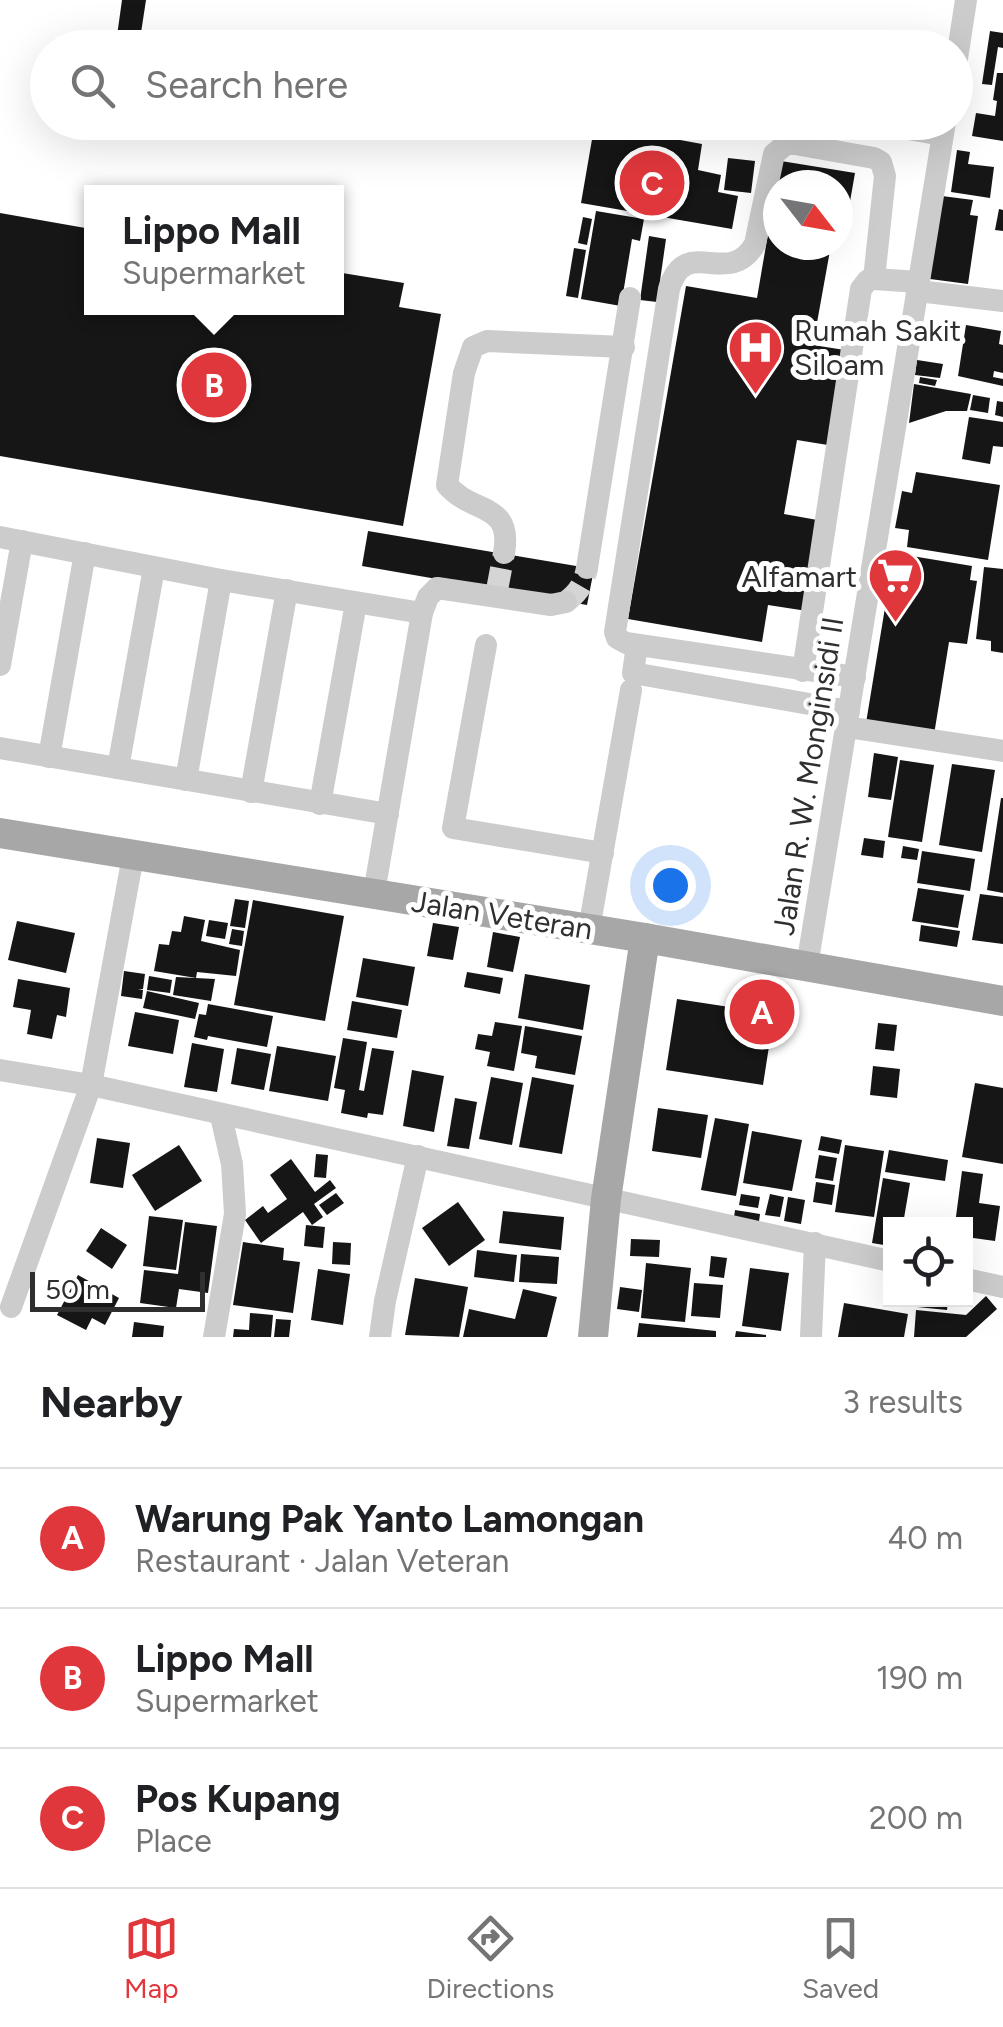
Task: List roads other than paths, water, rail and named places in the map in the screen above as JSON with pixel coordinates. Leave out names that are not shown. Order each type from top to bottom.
[{"type":"main road","name":"Jalan Veteran","points":[[0,833],[1003,1001]]},
{"type":"main road","points":[[592,1337],[606,1198],[645,938]]},
{"type":"street","points":[[961,30],[966,0]]},
{"type":"street","name":"Jalan R. W. Monginsidi II","points":[[807,966],[942,140]]},
{"type":"street","points":[[803,671],[862,289],[874,279],[885,169],[874,158],[786,144],[774,154],[756,244],[748,258],[730,265],[688,261],[673,277],[615,632],[616,638],[637,645],[803,671],[855,677]]},
{"type":"street","points":[[874,279],[1003,300]]},
{"type":"street","points":[[586,568],[630,298]]},
{"type":"street","points":[[504,554],[508,535],[504,524],[493,513],[456,495],[447,485],[464,374],[473,346],[487,342],[624,347]]},
{"type":"street","points":[[0,665],[11,539],[154,568],[422,613]]},
{"type":"street","points":[[50,756],[85,553]]},
{"type":"street","points":[[118,768],[154,568]]},
{"type":"street","points":[[186,780],[222,580]]},
{"type":"street","points":[[374,894],[422,613],[428,597],[438,588],[496,593],[551,606],[566,602]]},
{"type":"street","points":[[252,792],[287,590]]},
{"type":"street","points":[[320,804],[356,602]]},
{"type":"street","points":[[486,645],[453,828],[602,853]]},
{"type":"street","points":[[637,645],[633,673],[1003,751]]},
{"type":"street","points":[[589,930],[631,690]]},
{"type":"street","points":[[0,748],[388,814]]},
{"type":"street","points":[[11,1307],[91,1086],[132,856]]},
{"type":"street","points":[[0,1070],[418,1156],[883,1259]]},
{"type":"street","points":[[214,1337],[235,1214],[232,1164],[222,1116]]},
{"type":"street","points":[[380,1337],[384,1301],[418,1156]]},
{"type":"street","points":[[811,1337],[815,1244]]},
{"type":"street","points":[[973,1280],[1003,1288]]},
{"type":"tunnel","points":[[497,590],[504,553]]},
{"type":"tunnel","points":[[566,602],[580,587],[587,568]]},
{"type":"place","name":"Pos Kupang","points":[[652,183]]},
{"type":"place","name":"Lippo Mall","points":[[214,385]]},
{"type":"place","name":"Rumah Sakit Siloam","points":[[755,396]]},
{"type":"place","name":"Alfamart","points":[[896,625]]},
{"type":"place","name":"Warung Pak Yanto Lamongan","points":[[762,1012]]}]
